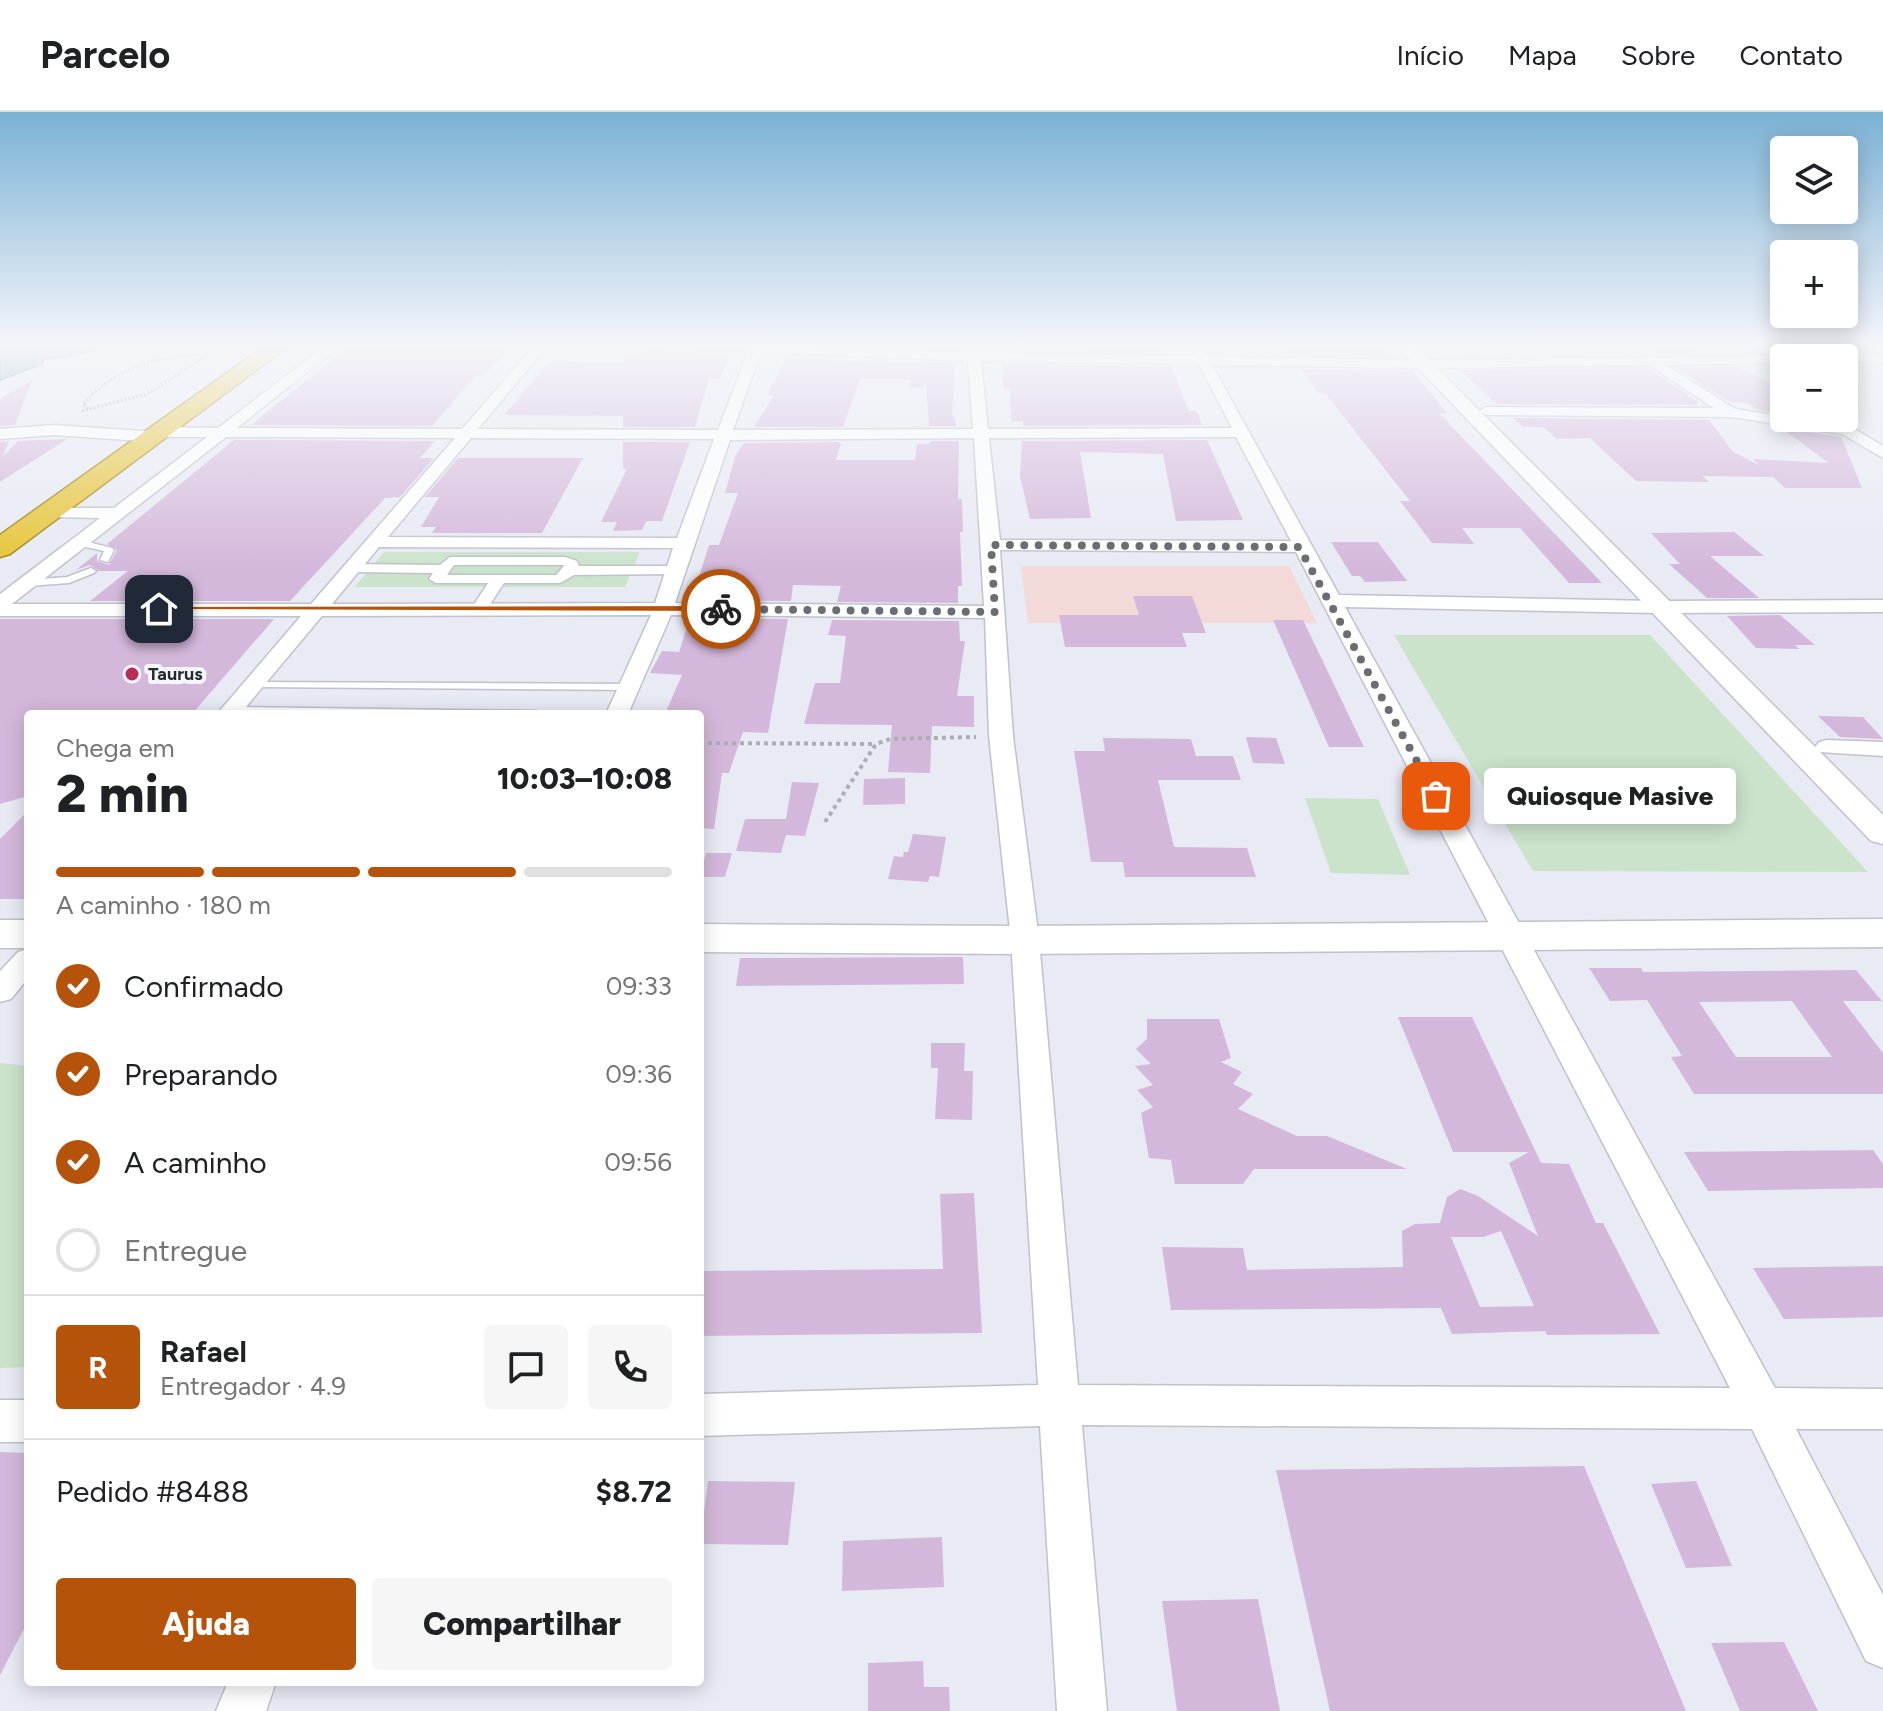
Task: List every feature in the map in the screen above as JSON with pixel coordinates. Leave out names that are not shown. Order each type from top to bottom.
[{"type":"highway","points":[[0,548],[10,533],[49,512],[179,420]]},
{"type":"main road","points":[[704,938],[1025,940],[1883,933]]},
{"type":"main road","points":[[0,934],[24,934]]},
{"type":"street","points":[[0,607],[240,420]]},
{"type":"street","points":[[232,710],[481,420]]},
{"type":"street","points":[[619,710],[663,610],[674,570],[730,420]]},
{"type":"street","points":[[981,420],[1001,736],[1025,940],[1082,1711]]},
{"type":"street","points":[[1234,420],[1299,547],[1512,935],[1762,1406],[1883,1644]]},
{"type":"street","points":[[1486,420],[1656,607],[1883,834]]},
{"type":"street","points":[[1495,420],[1883,802]]},
{"type":"street","points":[[1776,420],[1846,430],[1883,453]]},
{"type":"street","points":[[0,434],[46,431],[157,436],[1240,432]]},
{"type":"street","points":[[49,512],[118,513]]},
{"type":"street","points":[[375,542],[684,543]]},
{"type":"street","points":[[510,561],[522,542]]},
{"type":"street","points":[[991,545],[1299,547]]},
{"type":"street","points":[[570,571],[570,562],[450,561],[436,579],[560,579],[570,571],[674,570]]},
{"type":"street","points":[[352,568],[444,569]]},
{"type":"street","points":[[479,609],[499,579]]},
{"type":"street","points":[[1329,601],[1656,607],[1883,606]]},
{"type":"street","points":[[0,607],[995,612]]},
{"type":"street","points":[[1827,747],[1883,749]]},
{"type":"street","points":[[0,991],[24,964]]},
{"type":"street","points":[[704,1415],[1058,1405],[1762,1406],[1883,1409]]},
{"type":"street","points":[[0,1421],[24,1421]]},
{"type":"street","points":[[241,1711],[250,1686]]},
{"type":"lane","points":[[80,543],[109,550],[105,560]]},
{"type":"lane","points":[[28,583],[69,580],[91,571]]},
{"type":"lane","points":[[252,685],[631,687]]},
{"type":"path","points":[[46,431],[68,420]]},
{"type":"path","points":[[704,743],[876,744],[890,739],[1001,736]]},
{"type":"path","points":[[825,822],[876,744]]},
{"type":"shaded area","points":[[1021,566],[1289,566],[1317,623],[1028,623]]},
{"type":"green space","points":[[384,552],[640,552],[625,587],[355,587]]},
{"type":"green space","points":[[1394,635],[1650,635],[1868,872],[1533,871]]},
{"type":"green space","points":[[1305,798],[1378,799],[1410,875],[1331,873]]},
{"type":"green space","points":[[0,1063],[24,1066],[24,1367],[0,1368]]},
{"type":"building","points":[[0,420],[17,420],[15,425],[0,426]]},
{"type":"building","points":[[258,420],[437,420],[432,426],[251,425]]},
{"type":"building","points":[[623,420],[697,420],[695,427],[623,427]]},
{"type":"building","points":[[759,420],[846,420],[843,427],[754,427]]},
{"type":"building","points":[[929,420],[955,420],[956,426],[929,426]]},
{"type":"building","points":[[1200,420],[1202,425],[1023,426],[1023,421],[1011,421]]},
{"type":"building","points":[[1346,420],[1445,420],[1602,583],[1569,583],[1520,528],[1462,528],[1474,544],[1432,543],[1400,501],[1410,501]]},
{"type":"building","points":[[1515,420],[1709,420],[1733,452],[1759,465],[1753,459],[1829,463],[1786,432],[1841,437],[1862,488],[1785,488],[1773,477],[1702,476],[1709,482],[1636,481],[1590,438],[1557,439],[1543,427],[1523,427]]},
{"type":"building","points":[[67,439],[0,482],[0,442],[9,441],[3,456],[18,441]]},
{"type":"building","points":[[234,440],[435,441],[420,458],[434,458],[400,497],[385,498],[290,601],[90,601],[128,571],[99,571],[90,565],[76,570],[97,553],[97,561],[109,565],[117,550],[107,544]]},
{"type":"building","points":[[1207,440],[1243,520],[1176,521],[1163,454],[1080,452],[1091,518],[1030,519],[1020,476],[1022,441]]},
{"type":"building","points":[[930,441],[959,441],[958,499],[962,499],[963,532],[960,532],[962,586],[958,586],[958,603],[837,602],[841,586],[793,585],[791,601],[696,600],[701,586],[696,586],[709,545],[719,545],[738,493],[725,493],[736,454],[744,443],[838,442],[841,444],[836,460],[915,460],[917,444],[930,444]]},
{"type":"building","points":[[623,442],[690,442],[662,521],[646,521],[642,530],[613,531],[617,522],[601,522],[627,469],[623,469]]},
{"type":"building","points":[[458,458],[583,458],[542,533],[432,533],[436,527],[421,527],[439,497],[425,497]]},
{"type":"building","points":[[1734,532],[1764,556],[1710,556],[1759,598],[1707,598],[1669,564],[1680,564],[1651,533]]},
{"type":"building","points":[[1331,542],[1378,542],[1407,581],[1365,582],[1360,576],[1352,576]]},
{"type":"building","points":[[1133,596],[1192,596],[1206,633],[1182,633],[1187,647],[1065,647],[1059,615],[1139,615]]},
{"type":"building","points":[[1780,615],[1815,645],[1795,645],[1799,649],[1756,648],[1727,616]]},
{"type":"building","points":[[690,618],[788,619],[768,733],[743,732],[729,773],[722,773],[714,829],[704,828],[704,710],[667,710],[682,675],[650,673],[662,651],[679,652]]},
{"type":"building","points":[[0,619],[274,619],[195,710],[24,710],[24,797],[0,804]]},
{"type":"building","points":[[832,620],[959,621],[960,641],[965,641],[957,696],[974,696],[974,727],[932,726],[930,773],[888,772],[892,725],[804,724],[815,683],[840,683],[846,636],[828,635]]},
{"type":"building","points":[[1273,620],[1303,620],[1364,747],[1329,747]]},
{"type":"building","points":[[1818,716],[1863,717],[1883,739],[1840,737]]},
{"type":"building","points":[[1246,737],[1276,738],[1285,764],[1253,763]]},
{"type":"building","points":[[1103,738],[1191,739],[1196,756],[1233,756],[1241,780],[1158,780],[1174,847],[1247,848],[1256,877],[1125,877],[1123,862],[1091,862],[1074,751],[1105,751]]},
{"type":"building","points":[[905,778],[905,804],[863,805],[864,779]]},
{"type":"building","points":[[792,782],[819,783],[805,836],[786,835],[781,853],[736,851],[745,819],[786,819]]},
{"type":"building","points":[[24,815],[24,899],[0,899],[0,839]]},
{"type":"building","points":[[913,834],[946,837],[939,877],[930,876],[928,882],[888,879],[894,856],[903,857],[904,852],[908,852]]},
{"type":"building","points":[[706,853],[732,853],[725,877],[704,877]]},
{"type":"building","points":[[963,957],[964,984],[736,986],[740,958]]},
{"type":"building","points":[[1589,968],[1641,968],[1643,972],[1856,970],[1882,1001],[1843,1001],[1883,1053],[1883,1094],[1694,1094],[1671,1057],[1682,1056],[1647,1000],[1610,1001]],"holes":[[[1792,1001],[1832,1057],[1736,1057],[1699,1002]]]},
{"type":"building","points":[[1398,1017],[1472,1017],[1541,1163],[1569,1164],[1596,1223],[1603,1223],[1660,1334],[1547,1335],[1545,1331],[1452,1334],[1441,1308],[1171,1310],[1162,1247],[1243,1248],[1247,1270],[1403,1267],[1402,1231],[1415,1224],[1440,1223],[1447,1197],[1460,1189],[1478,1196],[1538,1236],[1509,1163],[1529,1152],[1453,1152]],"holes":[[[1501,1231],[1534,1306],[1480,1307],[1451,1237],[1483,1237]]]},
{"type":"building","points":[[1147,1019],[1219,1019],[1231,1058],[1221,1062],[1242,1072],[1233,1084],[1253,1094],[1238,1109],[1297,1136],[1327,1136],[1407,1169],[1254,1169],[1243,1184],[1175,1184],[1171,1160],[1149,1158],[1141,1113],[1153,1107],[1137,1090],[1153,1085],[1135,1066],[1151,1064],[1136,1049],[1147,1039]]},
{"type":"building","points":[[931,1043],[965,1043],[964,1071],[973,1071],[972,1120],[935,1119],[938,1068],[931,1068]]},
{"type":"building","points":[[1873,1150],[1883,1164],[1883,1188],[1708,1191],[1684,1152]]},
{"type":"building","points":[[974,1193],[982,1333],[704,1336],[704,1271],[943,1269],[940,1194]]},
{"type":"building","points":[[1883,1266],[1883,1317],[1784,1319],[1753,1268]]},
{"type":"building","points":[[0,1452],[24,1453],[24,1629],[0,1675]]},
{"type":"building","points":[[1584,1466],[1686,1711],[1330,1711],[1276,1470]]},
{"type":"building","points":[[708,1481],[795,1482],[788,1545],[704,1544]]},
{"type":"building","points":[[1696,1481],[1732,1566],[1686,1568],[1651,1484]]},
{"type":"building","points":[[942,1537],[944,1587],[842,1591],[843,1541]]},
{"type":"building","points":[[1258,1599],[1280,1711],[1177,1711],[1162,1601]]},
{"type":"building","points":[[1784,1642],[1818,1711],[1740,1711],[1711,1643]]},
{"type":"building","points":[[923,1661],[924,1687],[949,1687],[950,1711],[868,1711],[868,1663]]},
{"type":"way so far","points":[[721,609],[995,612],[991,545],[1299,547],[1436,796]]},
{"type":"place","name":"Taurus","points":[[132,674]]},
{"type":"place","name":"Quiosque Masive","points":[[1436,796]]},
{"type":"route","points":[[159,609],[721,609]]}]
